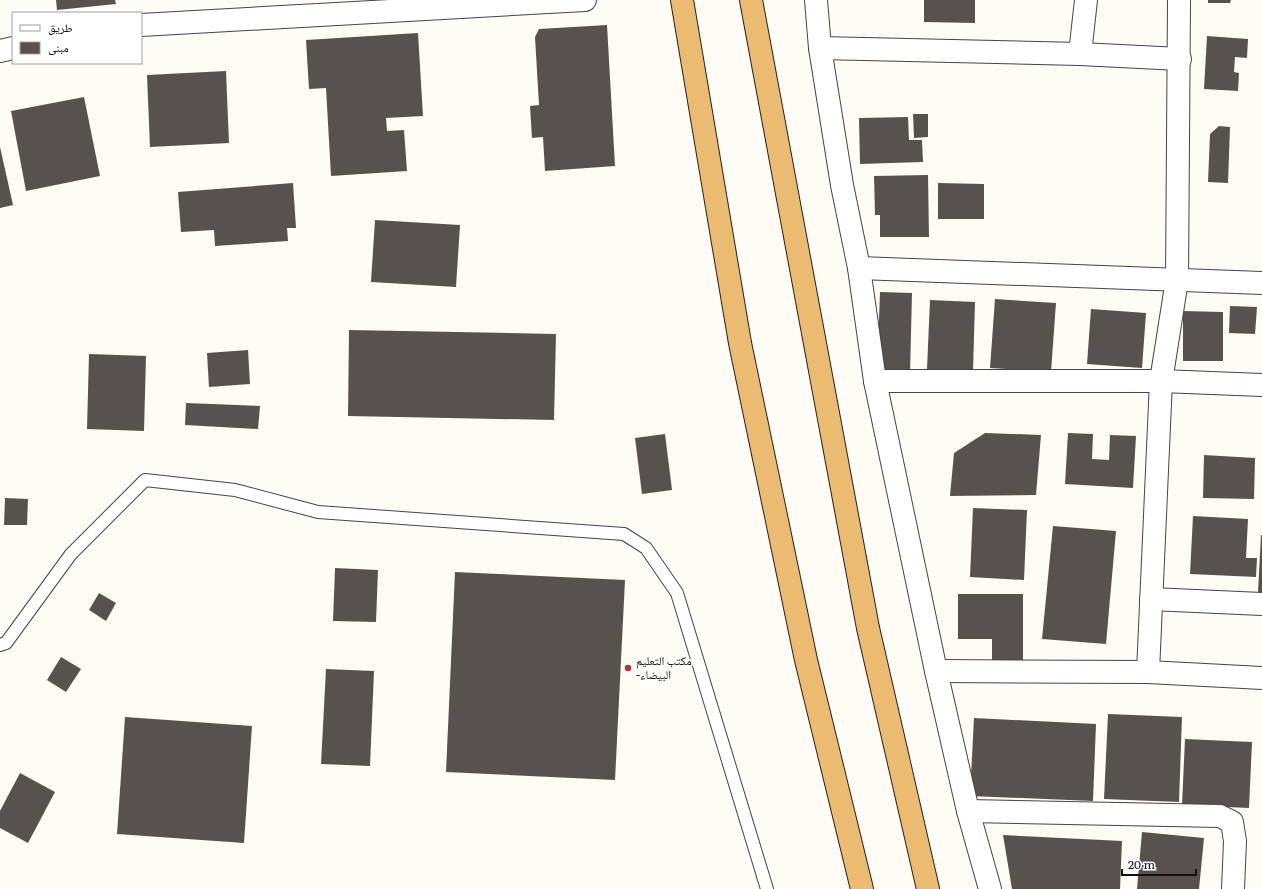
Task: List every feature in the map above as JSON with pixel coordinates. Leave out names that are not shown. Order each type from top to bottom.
[{"type":"highway","points":[[682,0],[740,343],[806,660],[862,889]]},
{"type":"highway","points":[[751,0],[868,628],[928,889]]},
{"type":"street","points":[[142,25],[585,0]]},
{"type":"street","points":[[816,0],[820,48],[842,185],[859,268],[875,382],[936,671],[968,811],[990,889]]},
{"type":"street","points":[[1080,54],[1086,0]]},
{"type":"street","points":[[1148,672],[1161,381],[1177,280],[1180,59],[1179,0]]},
{"type":"street","points":[[0,51],[12,48]]},
{"type":"street","points":[[820,48],[1080,54],[1180,59]]},
{"type":"street","points":[[859,268],[1262,282]]},
{"type":"street","points":[[875,382],[1161,381],[1262,385]]},
{"type":"street","points":[[1151,599],[1262,604]]},
{"type":"street","points":[[936,671],[1148,672],[1262,678]]},
{"type":"street","points":[[968,811],[1220,816],[1232,822],[1235,840],[1233,889]]},
{"type":"lane","points":[[0,645],[6,643],[71,554],[146,480],[235,490],[318,512],[624,534],[646,548],[677,593],[767,889]]},
{"type":"building","points":[[56,0],[115,0],[116,4],[57,10]]},
{"type":"building","points":[[924,0],[975,0],[975,23],[924,22]]},
{"type":"building","points":[[1208,0],[1231,0],[1230,3],[1208,3]]},
{"type":"building","points":[[607,25],[615,166],[545,171],[543,137],[532,138],[530,106],[539,105],[535,37],[539,29]]},
{"type":"building","points":[[418,33],[423,116],[386,118],[387,131],[404,130],[407,171],[331,176],[326,88],[309,89],[306,40]]},
{"type":"building","points":[[1207,36],[1248,39],[1247,58],[1235,57],[1234,72],[1239,73],[1238,91],[1204,89]]},
{"type":"building","points":[[226,71],[229,143],[150,147],[147,75]]},
{"type":"building","points":[[84,97],[100,176],[26,191],[11,111]]},
{"type":"building","points":[[913,114],[928,114],[928,137],[914,138]]},
{"type":"building","points":[[908,117],[909,140],[922,140],[923,162],[860,164],[859,118]]},
{"type":"building","points":[[1219,126],[1230,127],[1228,183],[1208,182],[1210,134]]},
{"type":"building","points":[[0,147],[13,205],[0,208]]},
{"type":"building","points":[[928,175],[929,237],[880,237],[880,215],[875,215],[874,176]]},
{"type":"building","points":[[293,183],[296,228],[287,228],[288,241],[215,246],[214,230],[181,232],[178,192]]},
{"type":"building","points":[[938,183],[984,184],[984,219],[938,219]]},
{"type":"building","points":[[375,220],[460,225],[456,287],[371,282]]},
{"type":"building","points":[[880,292],[912,293],[910,374],[877,373]]},
{"type":"building","points":[[995,299],[1056,303],[1051,372],[990,368]]},
{"type":"building","points":[[930,300],[975,302],[973,371],[927,369]]},
{"type":"building","points":[[1230,306],[1257,307],[1255,334],[1229,333]]},
{"type":"building","points":[[1091,309],[1146,313],[1142,368],[1087,364]]},
{"type":"building","points":[[1183,311],[1223,312],[1223,361],[1183,361]]},
{"type":"building","points":[[349,330],[556,334],[554,420],[348,416]]},
{"type":"building","points":[[248,350],[250,384],[209,387],[207,353]]},
{"type":"building","points":[[89,354],[146,356],[144,431],[87,429]]},
{"type":"building","points":[[186,403],[260,406],[258,429],[185,425]]},
{"type":"building","points":[[985,433],[1041,435],[1036,495],[950,496],[954,453]]},
{"type":"building","points":[[1068,433],[1093,434],[1092,459],[1109,460],[1110,435],[1136,436],[1133,488],[1065,484]]},
{"type":"building","points":[[665,434],[672,490],[642,494],[635,438]]},
{"type":"building","points":[[1204,455],[1255,458],[1254,499],[1203,498]]},
{"type":"building","points":[[5,498],[28,499],[27,525],[4,525]]},
{"type":"building","points":[[973,508],[1027,510],[1024,580],[970,577]]},
{"type":"building","points":[[1193,516],[1248,519],[1246,558],[1257,558],[1256,577],[1190,574]]},
{"type":"building","points":[[1053,526],[1116,531],[1106,644],[1042,639]]},
{"type":"building","points":[[1261,535],[1262,592],[1258,592]]},
{"type":"building","points":[[335,568],[378,570],[376,622],[333,621]]},
{"type":"building","points":[[455,572],[625,580],[615,780],[446,772]]},
{"type":"building","points":[[99,593],[116,603],[106,621],[89,610]]},
{"type":"building","points":[[958,594],[1023,594],[1023,661],[992,661],[992,639],[958,639]]},
{"type":"building","points":[[61,657],[81,669],[66,692],[47,680]]},
{"type":"building","points":[[326,669],[374,671],[370,766],[321,764]]},
{"type":"building","points":[[1108,714],[1182,717],[1179,802],[1104,799]]},
{"type":"building","points":[[125,717],[252,726],[244,843],[117,834]]},
{"type":"building","points":[[974,718],[1096,724],[1093,801],[970,796]]},
{"type":"building","points":[[1185,739],[1252,742],[1249,808],[1182,805]]},
{"type":"building","points":[[20,773],[55,792],[28,843],[0,828],[0,811]]},
{"type":"building","points":[[1142,832],[1204,838],[1199,889],[1137,889]]},
{"type":"building","points":[[1003,835],[1122,841],[1120,889],[1012,889]]},
{"type":"place","name":"مكتب التعليم -البيضاء","points":[[628,668]]}]
